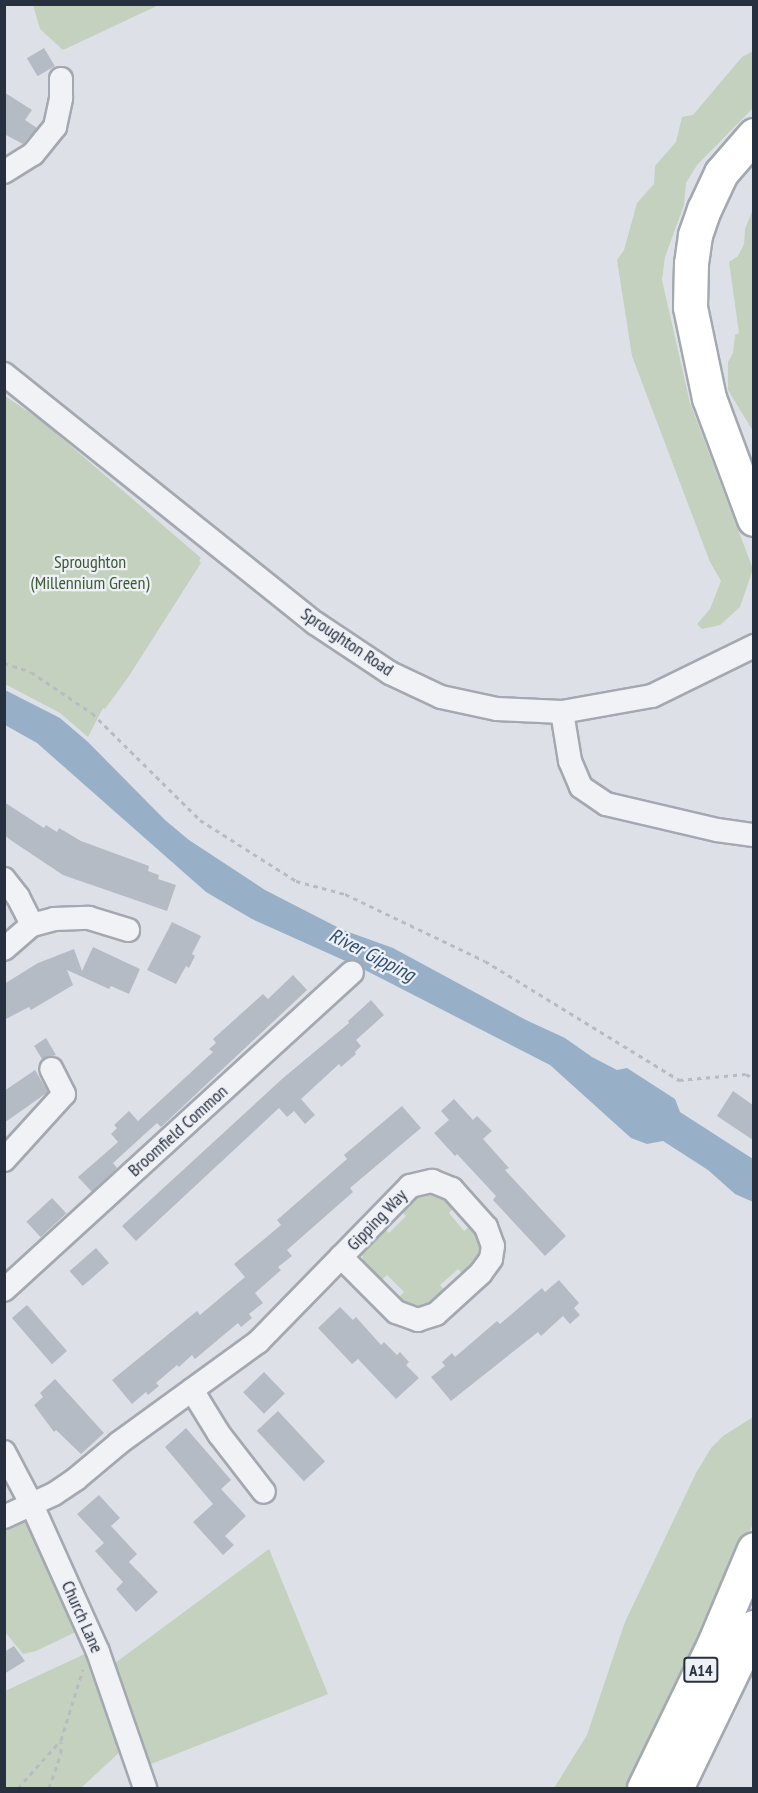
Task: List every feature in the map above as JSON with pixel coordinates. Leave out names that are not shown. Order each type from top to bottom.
[{"type":"highway","points":[[753,135],[721,173],[704,209],[695,235],[691,263],[690,307],[709,398],[753,519]]},
{"type":"highway","name":"A14","points":[[644,1788],[713,1646],[753,1549]]},
{"type":"highway","name":"A14","points":[[676,1788],[753,1627]]},
{"type":"street","points":[[4,172],[33,154],[55,127],[61,98],[61,79]]},
{"type":"street","name":"Sproughton Road","points":[[4,374],[315,623],[390,673],[452,699],[497,710],[562,712],[652,696],[753,646]]},
{"type":"street","points":[[562,712],[570,761],[581,787],[606,804],[717,830],[753,835]]},
{"type":"street","points":[[4,879],[18,897],[32,926]]},
{"type":"street","points":[[4,949],[32,926],[54,919],[78,917],[99,920],[128,930]]},
{"type":"street","name":"Broomfield Common","points":[[4,1290],[352,972]]},
{"type":"street","points":[[4,1160],[64,1094],[51,1069]]},
{"type":"street","name":"Gipping Way","points":[[4,1517],[32,1505],[76,1479],[119,1443],[258,1342],[410,1185],[425,1180],[439,1182],[452,1189],[486,1227],[493,1246],[491,1259],[481,1273],[436,1314],[418,1320],[396,1312],[341,1257]]},
{"type":"street","points":[[192,1390],[219,1434],[264,1492]]},
{"type":"street","name":"Church Lane","points":[[4,1452],[32,1505],[98,1652],[145,1788]]},
{"type":"path","points":[[4,663],[31,672],[92,713],[200,820],[296,882],[345,894],[485,962],[679,1080],[746,1074],[753,1079]]},
{"type":"path","points":[[49,1788],[61,1753],[61,1740],[84,1666],[98,1652]]},
{"type":"path","points":[[18,1788],[61,1740]]},
{"type":"green space","points":[[33,4],[159,5],[63,50],[40,29]]},
{"type":"green space","points":[[753,51],[753,108],[697,165],[686,183],[684,205],[665,257],[662,280],[690,403],[753,569],[740,607],[720,625],[702,629],[697,624],[710,609],[721,581],[710,562],[632,356],[617,260],[624,250],[637,203],[654,184],[655,166],[676,142],[682,117],[693,115],[742,57]]},
{"type":"green space","points":[[753,209],[754,431],[728,390],[728,362],[733,353],[735,335],[739,333],[729,262],[738,256],[744,244],[745,229]]},
{"type":"green space","name":"Sproughton (Millennium Green)","points":[[5,396],[42,421],[201,558],[199,561],[201,563],[129,676],[105,709],[103,708],[88,737],[60,713],[5,684]]},
{"type":"green space","points":[[428,1187],[458,1204],[449,1213],[464,1231],[474,1223],[486,1247],[467,1278],[458,1269],[440,1285],[449,1295],[423,1314],[395,1301],[404,1292],[387,1275],[378,1284],[363,1264],[362,1250],[380,1224],[389,1233],[406,1216],[398,1207]]},
{"type":"green space","points":[[753,1417],[753,1524],[633,1788],[554,1788],[587,1735],[625,1622],[696,1473],[711,1448],[723,1436]]},
{"type":"green space","points":[[21,1522],[29,1523],[82,1629],[36,1651],[23,1654],[5,1632],[4,1530]]},
{"type":"green space","points":[[269,1549],[328,1694],[146,1766],[111,1666]]},
{"type":"green space","points":[[87,1653],[122,1750],[81,1788],[5,1788],[5,1691]]},
{"type":"water","name":"River Gipping","points":[[5,690],[60,718],[88,742],[165,820],[189,840],[265,890],[343,930],[393,948],[526,1020],[565,1038],[592,1057],[617,1070],[627,1068],[675,1099],[680,1112],[753,1159],[753,1202],[735,1194],[708,1170],[663,1141],[647,1144],[631,1138],[550,1065],[361,968],[252,919],[206,892],[37,743],[5,725]]},
{"type":"building","points":[[44,48],[55,66],[38,76],[27,58]]},
{"type":"building","points":[[4,92],[32,110],[25,120],[37,128],[23,144],[4,134]]},
{"type":"building","points":[[4,802],[44,828],[46,825],[57,832],[59,828],[81,841],[149,866],[148,871],[159,875],[158,879],[176,885],[167,911],[63,875],[12,841],[4,835]]},
{"type":"building","points":[[172,922],[201,936],[192,954],[195,956],[189,968],[186,966],[176,984],[147,970]]},
{"type":"building","points":[[93,947],[140,969],[129,994],[111,986],[109,989],[67,970],[73,985],[31,1010],[29,1007],[4,1020],[4,984],[38,963],[74,949],[82,971]]},
{"type":"building","points":[[293,975],[307,990],[161,1127],[157,1123],[113,1163],[117,1168],[92,1192],[78,1177],[118,1142],[111,1134],[117,1128],[114,1125],[129,1111],[138,1121],[213,1052],[209,1049],[216,1043],[213,1039],[263,994],[268,999]]},
{"type":"building","points":[[371,1000],[384,1015],[356,1040],[361,1046],[355,1052],[356,1054],[341,1067],[339,1064],[301,1099],[315,1115],[305,1124],[294,1111],[287,1117],[279,1108],[136,1241],[122,1226],[282,1079],[349,1023],[348,1021]]},
{"type":"building","points":[[46,1038],[56,1055],[42,1059],[34,1046]]},
{"type":"building","points":[[35,1070],[48,1092],[4,1123],[4,1091]]},
{"type":"building","points":[[733,1091],[753,1105],[753,1140],[717,1116]]},
{"type":"building","points":[[454,1099],[473,1120],[477,1116],[492,1131],[483,1139],[509,1168],[505,1170],[566,1236],[545,1256],[493,1200],[496,1196],[434,1133],[449,1120],[441,1111]]},
{"type":"building","points":[[402,1106],[421,1128],[350,1188],[353,1192],[287,1250],[292,1256],[278,1267],[281,1270],[255,1293],[263,1303],[249,1314],[252,1318],[241,1327],[238,1323],[195,1359],[192,1355],[179,1367],[177,1365],[156,1383],[159,1386],[148,1395],[146,1392],[132,1404],[112,1380],[197,1311],[200,1315],[245,1277],[234,1264],[281,1225],[277,1220],[347,1159],[344,1155]]},
{"type":"building","points":[[52,1198],[66,1213],[41,1237],[26,1222]]},
{"type":"building","points":[[96,1248],[109,1263],[83,1286],[70,1271]]},
{"type":"building","points":[[559,1280],[579,1303],[574,1308],[580,1315],[570,1324],[563,1316],[541,1336],[538,1332],[451,1401],[431,1377],[445,1366],[442,1362],[452,1353],[455,1357],[497,1321],[500,1324],[542,1288],[545,1292]]},
{"type":"building","points":[[27,1305],[67,1351],[52,1364],[12,1318]]},
{"type":"building","points":[[340,1307],[353,1320],[356,1317],[381,1345],[384,1342],[397,1355],[400,1352],[409,1362],[406,1365],[419,1378],[396,1399],[358,1359],[352,1364],[318,1328]]},
{"type":"building","points":[[264,1372],[285,1394],[264,1414],[243,1392]]},
{"type":"building","points":[[55,1379],[104,1433],[81,1454],[56,1430],[54,1432],[34,1405],[43,1397],[40,1393]]},
{"type":"building","points":[[278,1411],[325,1461],[304,1481],[257,1431]]},
{"type":"building","points":[[186,1428],[231,1480],[221,1489],[246,1516],[225,1536],[234,1545],[223,1555],[193,1522],[213,1504],[165,1447]]},
{"type":"building","points":[[99,1495],[120,1518],[111,1526],[137,1554],[129,1562],[158,1592],[136,1612],[116,1589],[123,1582],[95,1551],[104,1543],[77,1514]]},
{"type":"building","points":[[14,1646],[25,1661],[4,1674],[4,1652]]}]
